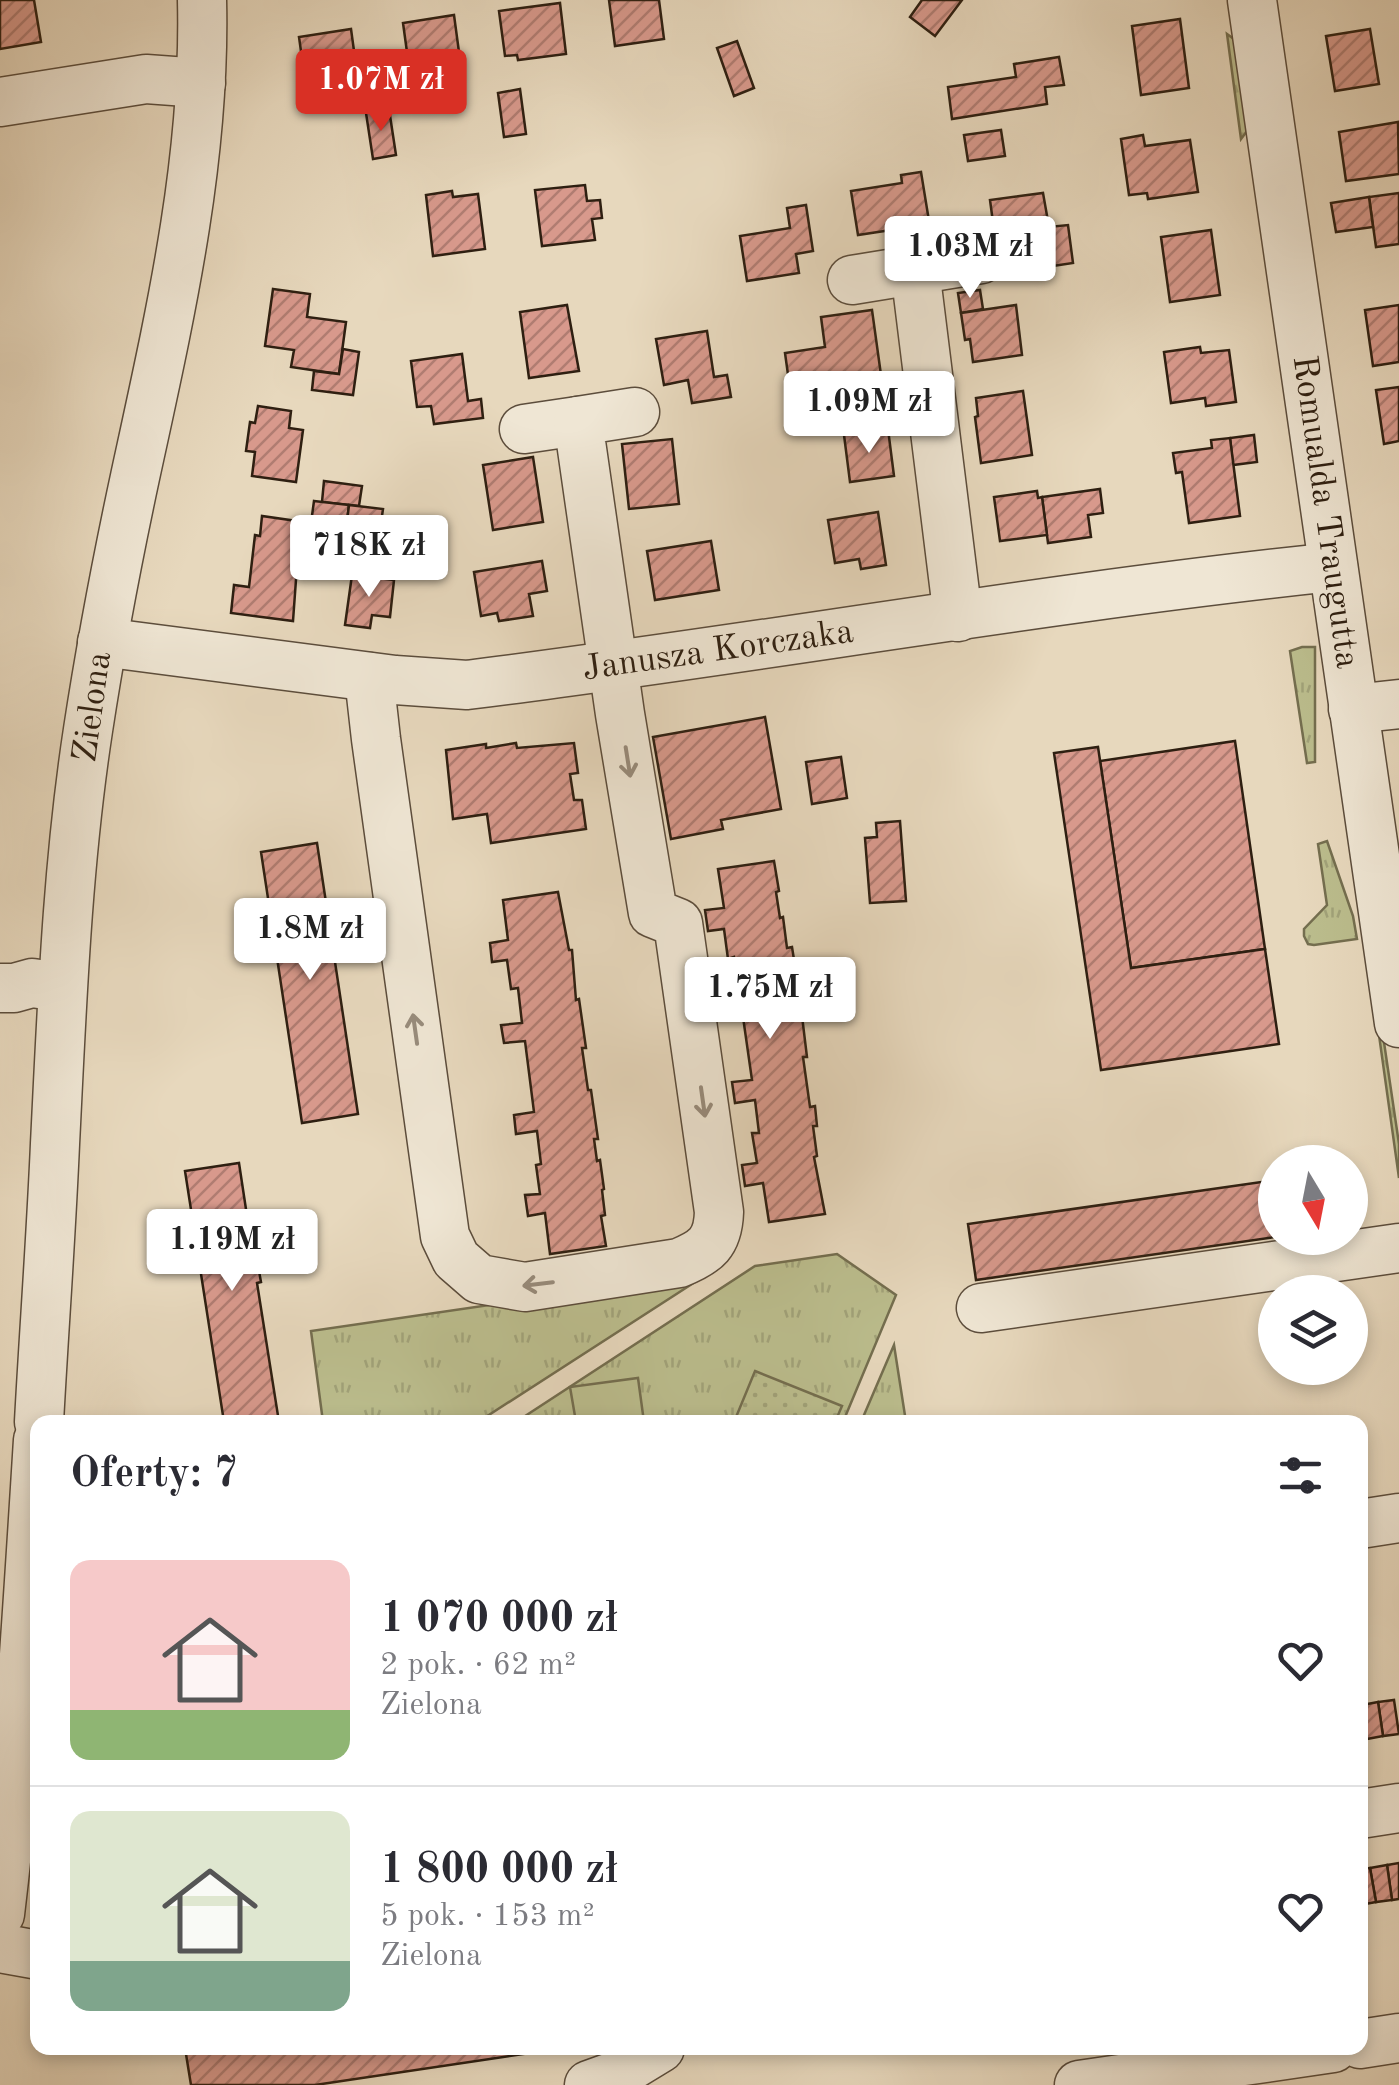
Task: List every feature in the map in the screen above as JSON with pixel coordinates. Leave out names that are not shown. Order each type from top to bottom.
[{"type":"street","name":"Zielona","points":[[38,1415],[62,988],[78,810],[102,642],[189,205],[204,52],[202,0]]},
{"type":"street","name":"Romualda Traugutta","points":[[1252,0],[1334,567],[1376,706],[1399,1023]]},
{"type":"street","points":[[0,102],[146,78],[201,83]]},
{"type":"street","points":[[852,280],[981,259]]},
{"type":"street","points":[[915,270],[958,617]]},
{"type":"street","points":[[524,429],[635,412]]},
{"type":"street","points":[[370,677],[445,1236],[456,1259],[479,1278],[525,1287],[679,1263],[701,1254],[718,1231],[719,1212],[678,924],[654,913],[612,666],[578,421]]},
{"type":"street","name":"Janusza Korczaka","points":[[102,642],[370,677],[467,685],[1131,590],[1334,567]]},
{"type":"street","points":[[0,988],[32,983],[62,988]]},
{"type":"street","points":[[981,1308],[1399,1248]]},
{"type":"street","points":[[1368,1523],[1399,1518]]},
{"type":"street","points":[[0,1914],[30,1648]]},
{"type":"street","points":[[1368,1813],[1399,1808]]},
{"type":"street","points":[[0,1948],[30,1954]]},
{"type":"street","points":[[1368,2043],[1399,2038]]},
{"type":"street","points":[[589,2085],[614,2076],[648,2055]]},
{"type":"street","points":[[1079,2085],[1285,2055]]},
{"type":"green space","points":[[1227,34],[1242,45],[1253,123],[1241,139]]},
{"type":"green space","points":[[1315,647],[1315,762],[1307,763],[1290,651]]},
{"type":"green space","points":[[1327,841],[1357,939],[1314,945],[1308,944],[1304,929],[1327,905],[1318,844]]},
{"type":"green space","points":[[1372,985],[1376,988],[1399,1144],[1399,1178]]},
{"type":"green space","points":[[837,1254],[896,1295],[846,1415],[527,1415],[755,1266]]},
{"type":"green space","points":[[709,1273],[489,1415],[322,1415],[311,1331]]},
{"type":"green space","points":[[894,1345],[905,1415],[864,1415]]},
{"type":"green space","points":[[755,1371],[842,1406],[838,1415],[737,1415]]},
{"type":"green space","points":[[638,1378],[643,1415],[575,1415],[570,1387]]},
{"type":"building","points":[[0,0],[34,0],[41,42],[0,49]]},
{"type":"building","points":[[609,0],[659,0],[664,39],[615,46]]},
{"type":"building","points":[[922,0],[962,0],[935,36],[910,17]]},
{"type":"building","points":[[560,3],[566,54],[518,60],[517,55],[505,56],[499,11]]},
{"type":"building","points":[[454,15],[461,67],[410,74],[403,23]]},
{"type":"building","points":[[1180,19],[1189,88],[1141,95],[1132,26]]},
{"type":"building","points":[[351,29],[358,80],[306,87],[299,37]]},
{"type":"building","points":[[1370,29],[1379,84],[1335,91],[1326,36]]},
{"type":"building","points":[[737,41],[754,88],[734,96],[717,48]]},
{"type":"building","points":[[1059,57],[1064,85],[1045,87],[1047,104],[952,119],[948,87],[1016,77],[1014,64]]},
{"type":"building","points":[[520,89],[526,134],[504,137],[498,93]]},
{"type":"building","points":[[389,109],[396,155],[373,159],[366,113]]},
{"type":"building","points":[[1398,122],[1399,174],[1346,181],[1339,132]]},
{"type":"building","points":[[1001,130],[1005,156],[968,161],[964,135]]},
{"type":"building","points":[[1143,135],[1145,146],[1190,140],[1198,192],[1148,199],[1147,193],[1129,195],[1121,139]]},
{"type":"building","points":[[921,172],[929,221],[858,235],[851,191],[902,183],[901,175]]},
{"type":"building","points":[[585,185],[587,201],[600,200],[602,218],[592,219],[595,240],[542,246],[535,190]]},
{"type":"building","points":[[452,191],[453,197],[478,194],[485,249],[433,256],[426,195]]},
{"type":"building","points":[[1043,193],[1049,227],[1068,225],[1073,263],[1026,270],[1022,242],[996,245],[990,200]]},
{"type":"building","points":[[1399,193],[1399,244],[1376,247],[1369,197]]},
{"type":"building","points":[[1369,197],[1373,227],[1336,232],[1331,203]]},
{"type":"building","points":[[806,205],[813,251],[796,254],[799,273],[747,281],[740,236],[790,228],[787,208]]},
{"type":"building","points":[[1211,230],[1220,295],[1170,302],[1161,237]]},
{"type":"building","points":[[273,289],[310,294],[307,317],[346,322],[339,374],[291,367],[294,350],[265,346]]},
{"type":"building","points":[[980,290],[983,309],[961,313],[958,293]]},
{"type":"building","points":[[567,305],[579,371],[529,378],[520,312]]},
{"type":"building","points":[[1016,305],[1022,355],[973,362],[961,313]]},
{"type":"building","points":[[1399,305],[1399,362],[1373,366],[1365,310]]},
{"type":"building","points":[[872,310],[881,375],[815,382],[790,389],[785,353],[825,347],[821,317]]},
{"type":"building","points":[[707,331],[714,377],[727,375],[731,397],[692,403],[688,380],[664,385],[656,339]]},
{"type":"building","points":[[1200,347],[1201,353],[1229,350],[1236,402],[1206,406],[1205,398],[1171,403],[1164,352]]},
{"type":"building","points":[[343,349],[359,352],[353,395],[312,390],[314,371],[339,374]]},
{"type":"building","points":[[462,354],[468,401],[481,399],[483,418],[434,424],[431,406],[417,407],[411,361]]},
{"type":"building","points":[[1399,387],[1399,441],[1384,444],[1376,390]]},
{"type":"building","points":[[1023,391],[1032,455],[981,463],[976,398]]},
{"type":"building","points":[[258,406],[291,411],[289,428],[303,430],[296,482],[252,476],[255,452],[246,451],[250,422],[255,423]]},
{"type":"building","points":[[888,429],[894,476],[850,482],[844,435]]},
{"type":"building","points":[[1254,435],[1257,462],[1233,465],[1230,438]]},
{"type":"building","points":[[1230,438],[1240,516],[1189,523],[1182,472],[1176,473],[1173,453],[1212,448],[1211,440]]},
{"type":"building","points":[[672,439],[679,504],[629,509],[622,444]]},
{"type":"building","points":[[533,457],[543,522],[493,530],[483,465]]},
{"type":"building","points":[[324,481],[362,486],[359,506],[322,502]]},
{"type":"building","points":[[1100,489],[1103,513],[1088,515],[1091,537],[1048,543],[1042,497]]},
{"type":"building","points":[[1037,491],[1038,498],[1042,497],[1047,535],[1000,541],[994,497]]},
{"type":"building","points":[[314,501],[349,505],[344,546],[309,541],[306,567],[297,566],[293,621],[231,613],[234,585],[249,587],[255,535],[260,536],[262,516],[311,523]]},
{"type":"building","points":[[349,505],[383,509],[376,558],[363,556],[364,548],[356,547],[355,555],[343,554]]},
{"type":"building","points":[[878,512],[886,565],[861,569],[859,559],[835,563],[828,520]]},
{"type":"building","points":[[711,541],[719,590],[655,600],[647,551]]},
{"type":"building","points":[[542,561],[547,591],[529,594],[533,616],[499,621],[497,613],[481,616],[474,572]]},
{"type":"building","points":[[352,575],[394,580],[390,617],[372,615],[370,628],[345,625]]},
{"type":"building","points":[[765,717],[781,809],[721,820],[723,829],[671,839],[653,737]]},
{"type":"building","points":[[1235,741],[1265,949],[1131,968],[1100,761]]},
{"type":"building","points":[[516,743],[517,748],[574,743],[578,773],[570,774],[574,800],[582,800],[586,829],[491,843],[487,814],[453,819],[446,750]]},
{"type":"building","points":[[1098,747],[1131,968],[1265,949],[1279,1044],[1101,1070],[1054,753]]},
{"type":"building","points":[[841,757],[847,798],[812,804],[806,762]]},
{"type":"building","points":[[900,821],[906,901],[870,903],[865,838],[877,837],[876,823]]},
{"type":"building","points":[[317,843],[358,1114],[302,1123],[261,852]]},
{"type":"building","points":[[774,861],[780,918],[783,917],[787,948],[792,947],[795,966],[790,967],[797,1017],[802,1016],[810,1107],[815,1106],[814,1157],[825,1214],[769,1222],[763,1183],[745,1186],[742,1165],[757,1163],[752,1133],[759,1133],[755,1100],[735,1103],[732,1082],[752,1080],[742,1010],[723,1013],[720,992],[739,989],[734,957],[728,959],[724,929],[708,931],[705,910],[724,908],[718,869]]},
{"type":"building","points":[[558,892],[572,950],[576,1000],[579,999],[586,1048],[582,1048],[598,1139],[594,1139],[604,1189],[605,1215],[601,1216],[606,1246],[550,1254],[545,1213],[528,1216],[525,1195],[540,1194],[537,1131],[516,1134],[514,1115],[534,1112],[525,1041],[504,1043],[501,1025],[522,1023],[518,988],[511,989],[507,960],[492,962],[490,943],[508,940],[503,900]]},
{"type":"building","points":[[239,1163],[261,1282],[257,1283],[278,1415],[223,1415],[185,1171]]},
{"type":"building","points":[[1258,1182],[1258,1239],[976,1280],[968,1224]]},
{"type":"building","points":[[1394,1700],[1399,1734],[1383,1736],[1378,1702]]},
{"type":"building","points":[[1378,1702],[1383,1736],[1368,1739],[1368,1704]]},
{"type":"building","points":[[1399,1863],[1399,1899],[1392,1900],[1387,1865]]},
{"type":"building","points":[[1387,1865],[1392,1900],[1376,1902],[1370,1868]]},
{"type":"building","points":[[1368,1868],[1376,1902],[1368,1904]]},
{"type":"building","points":[[186,2055],[517,2055],[315,2085],[191,2085]]}]
